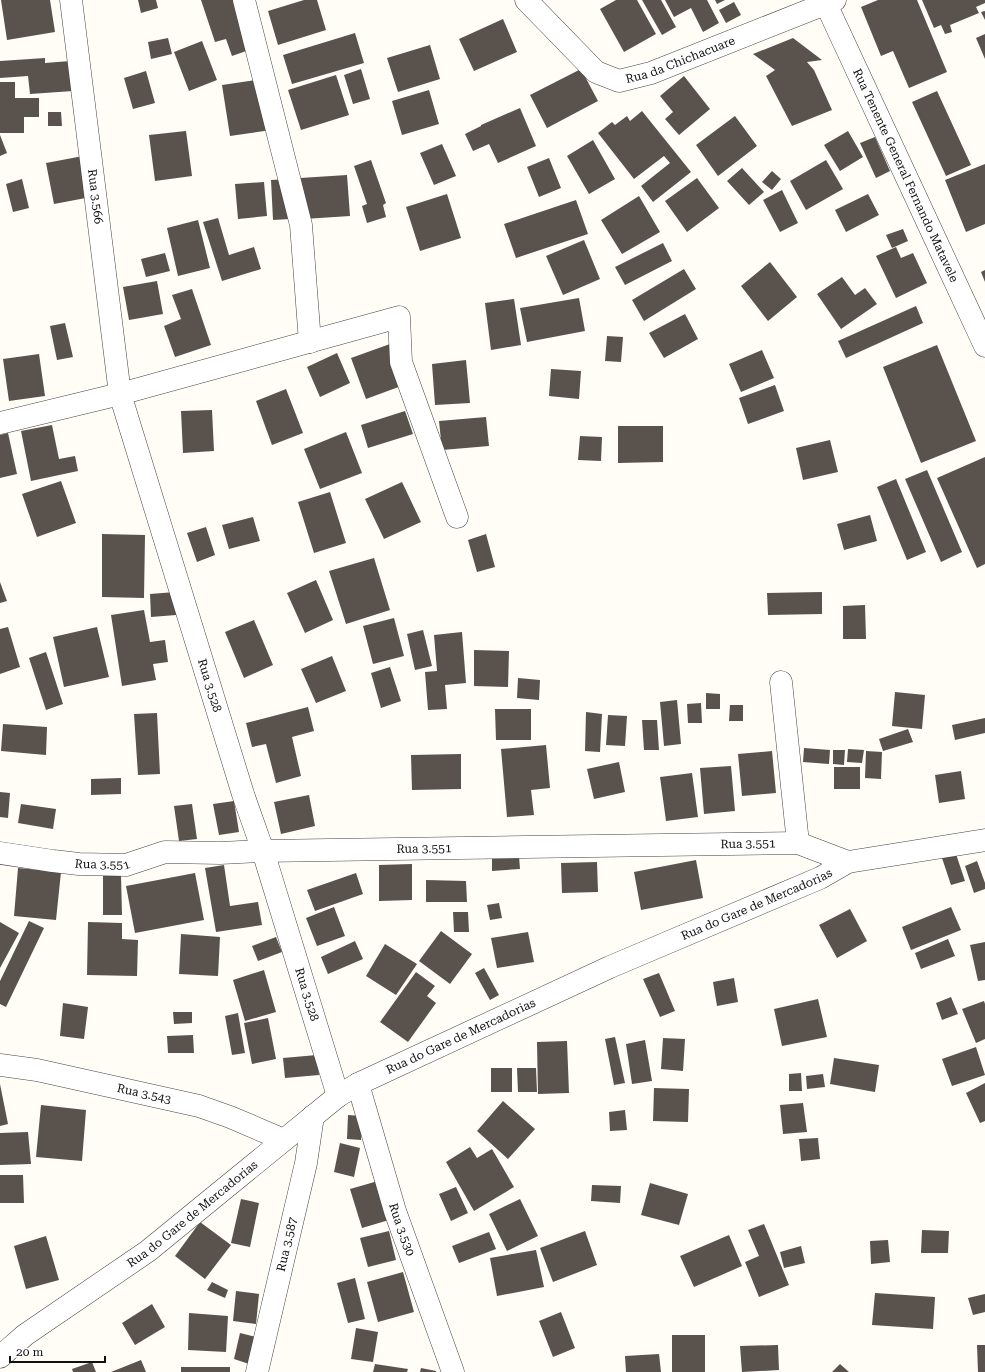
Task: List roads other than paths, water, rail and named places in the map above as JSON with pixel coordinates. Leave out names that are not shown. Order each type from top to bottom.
[{"type":"street","name":"Rua 3.566","points":[[71,0],[120,394]]},
{"type":"street","points":[[244,0],[302,225],[310,342]]},
{"type":"street","name":"Rua da Chichacuare","points":[[526,0],[596,72],[619,80],[651,73],[831,2]]},
{"type":"street","name":"Rua Tenente General Fernando Matavele","points":[[831,2],[985,346]]},
{"type":"street","points":[[0,423],[120,394],[400,317],[402,362],[457,517]]},
{"type":"street","name":"Rua 3.528","points":[[120,394],[338,1096]]},
{"type":"street","points":[[781,682],[798,843]]},
{"type":"street","name":"Rua do Gare de Mercadorias","points":[[0,1357],[25,1335],[148,1251],[338,1096],[358,1084],[610,967],[820,878],[848,862],[985,840]]},
{"type":"street","name":"Rua 3.551","points":[[0,853],[72,863],[126,865],[165,852],[220,853],[263,851],[798,843],[848,862]]},
{"type":"street","name":"Rua 3.543","points":[[0,1065],[37,1070],[199,1106],[230,1117],[284,1140]]},
{"type":"street","name":"Rua 3.530","points":[[358,1084],[395,1211],[453,1372]]},
{"type":"street","name":"Rua 3.587","points":[[257,1372],[306,1163],[313,1116]]}]
